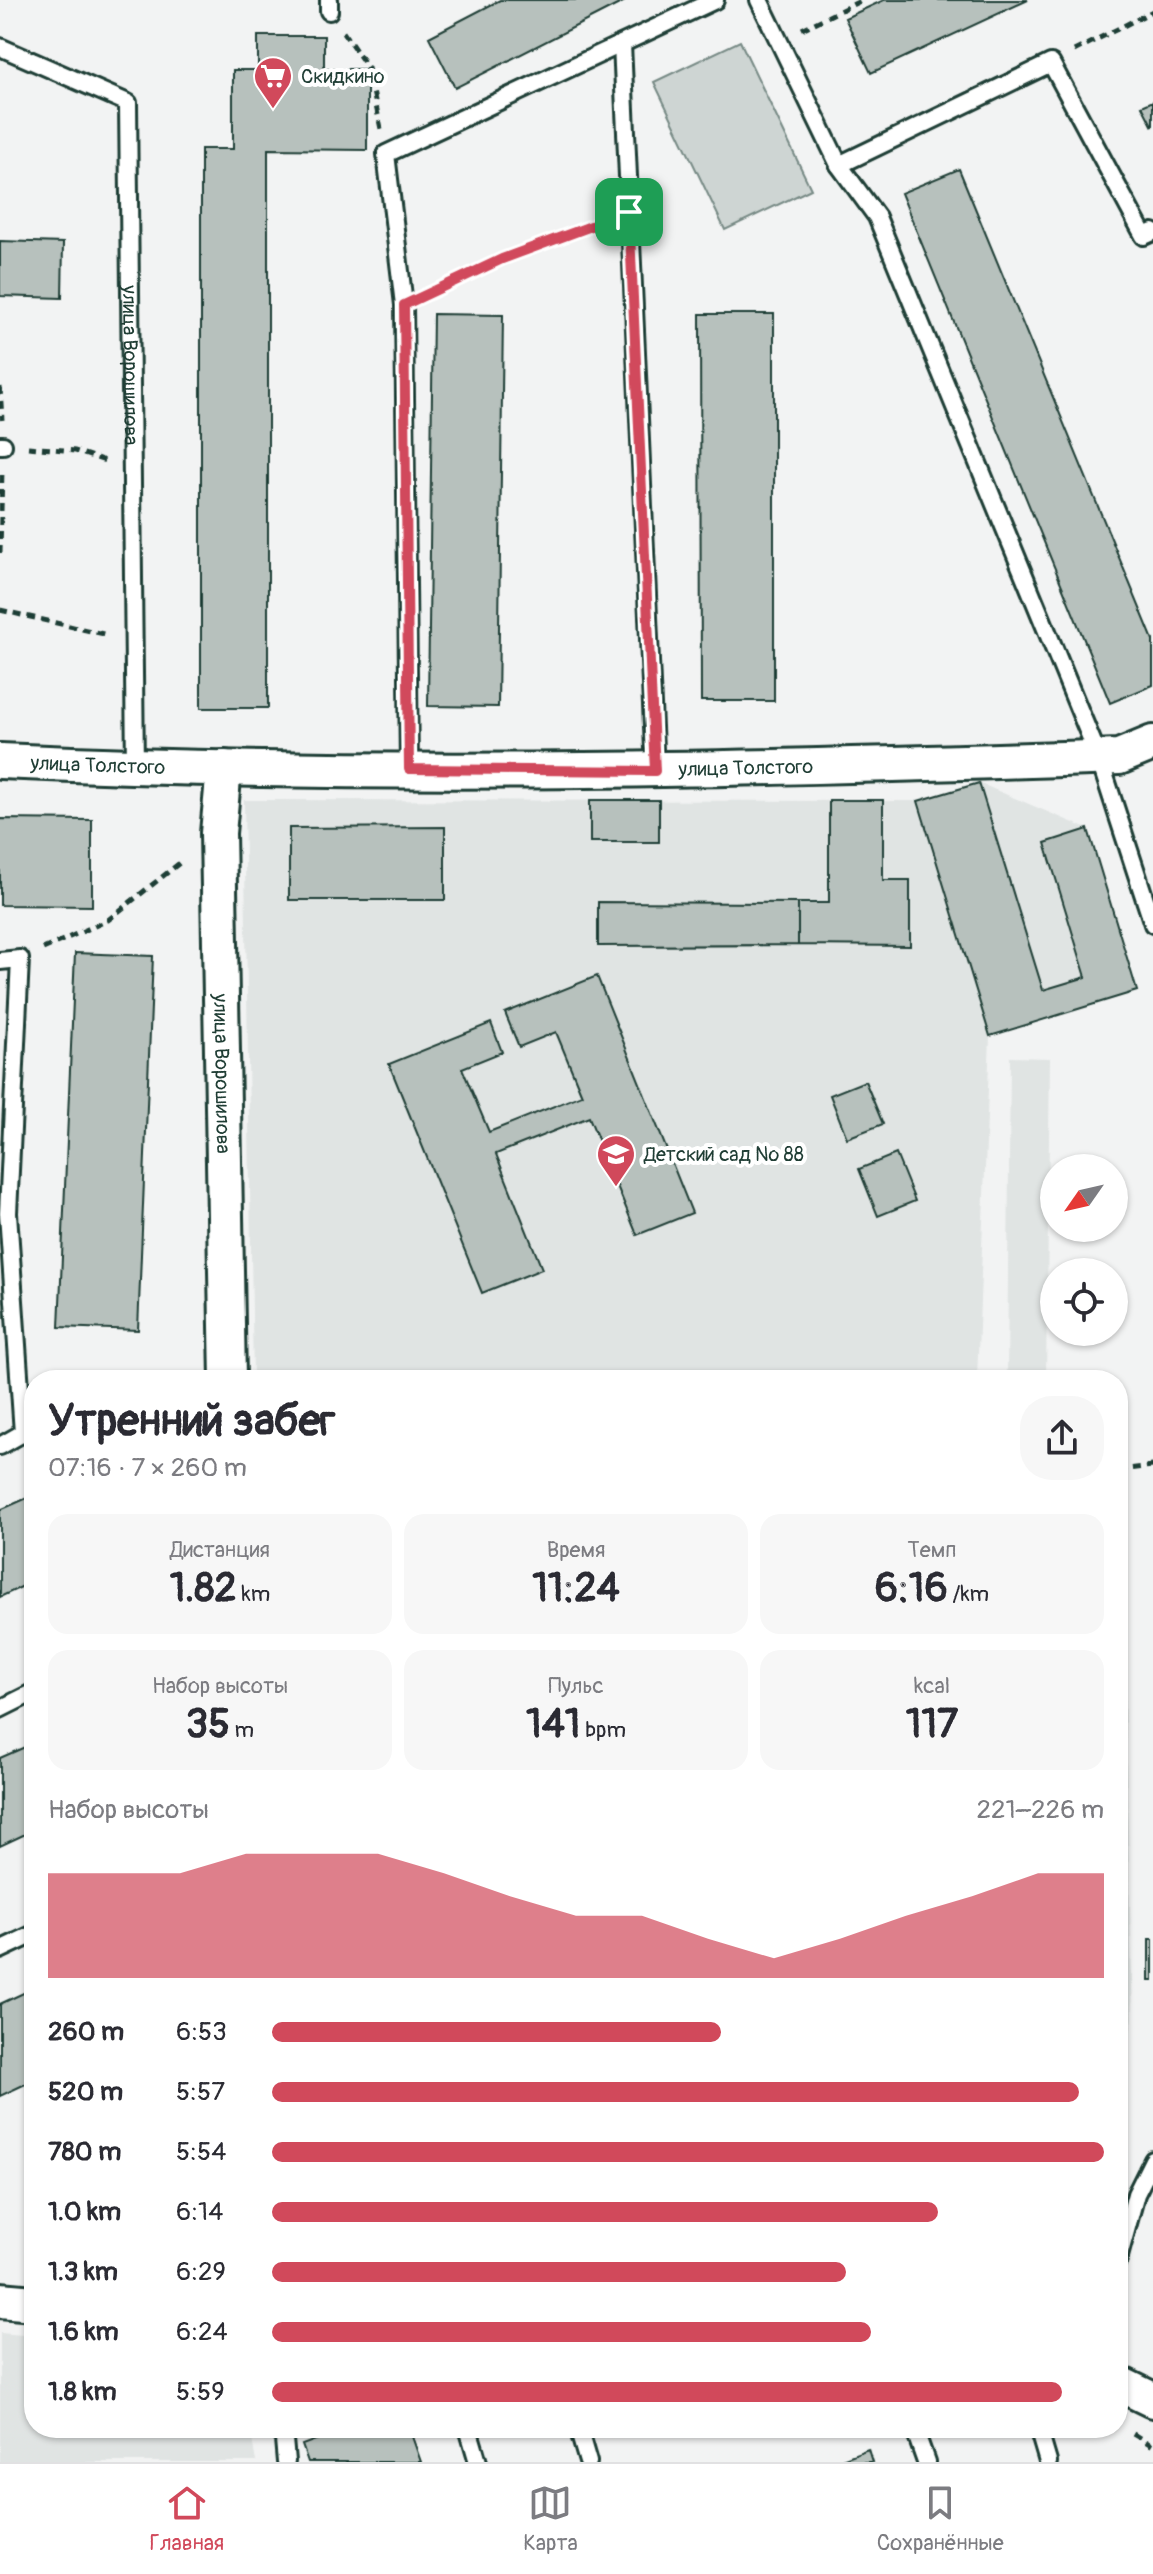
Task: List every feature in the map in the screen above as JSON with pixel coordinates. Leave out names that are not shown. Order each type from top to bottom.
[{"type":"street","name":"улица Толстого","points":[[0,761],[135,767],[655,771],[1119,757],[1153,743]]},
{"type":"street","name":"улица Ворошилова","points":[[224,768],[218,833],[228,1370]]},
{"type":"street","points":[[0,2300],[24,2302]]},
{"type":"street","points":[[1128,2388],[1153,2400]]},
{"type":"lane","points":[[409,769],[404,305],[386,154],[715,0]]},
{"type":"lane","points":[[759,0],[839,165],[877,217],[1099,758],[1153,924]]},
{"type":"lane","points":[[622,44],[655,771]]},
{"type":"lane","name":"улица Ворошилова","points":[[0,47],[128,103],[135,767]]},
{"type":"lane","points":[[839,165],[1051,63],[1144,236],[1153,232]]},
{"type":"lane","points":[[0,961],[20,959],[8,1213],[23,1433],[0,1446]]},
{"type":"lane","points":[[0,1709],[24,1697]]},
{"type":"lane","points":[[0,1950],[24,1939]]},
{"type":"lane","points":[[1128,2223],[1136,2194],[1153,2160]]},
{"type":"lane","points":[[284,2438],[286,2462]]},
{"type":"lane","points":[[471,2438],[478,2462]]},
{"type":"lane","points":[[581,2438],[588,2462]]},
{"type":"lane","points":[[918,2438],[926,2462]]},
{"type":"lane","points":[[1041,2438],[1048,2462]]},
{"type":"path","points":[[780,39],[862,0]]},
{"type":"path","points":[[329,6],[368,68],[386,154]]},
{"type":"path","points":[[1051,63],[1153,11]]},
{"type":"path","points":[[404,305],[502,259],[629,212]]},
{"type":"path","points":[[2,445],[75,451],[132,469]]},
{"type":"path","points":[[0,610],[134,641]]},
{"type":"path","points":[[20,959],[108,920],[218,833]]},
{"type":"path","points":[[1128,1469],[1153,1466]]},
{"type":"shaded area","points":[[740,41],[811,189],[725,230],[654,82]]},
{"type":"shaded area","name":"Детский сад № 88","points":[[979,783],[1088,829],[1137,991],[990,1036],[977,1370],[253,1370],[244,800],[918,801]]},
{"type":"shaded area","points":[[1010,1057],[1050,1058],[1049,1154],[1040,1154],[1040,1242],[1048,1242],[1048,1258],[1040,1258],[1040,1346],[1046,1346],[1046,1370],[1007,1370]]},
{"type":"shaded area","points":[[1128,1834],[1133,2019],[1128,2040]]},
{"type":"shaded area","points":[[0,2333],[24,2335],[24,2438],[252,2438],[256,2462],[0,2462]]},
{"type":"building","points":[[500,0],[627,0],[455,88],[429,37]]},
{"type":"building","points":[[884,0],[1028,0],[871,73],[845,18]]},
{"type":"building","points":[[258,36],[324,36],[324,69],[367,69],[367,150],[268,149],[268,708],[201,708],[201,149],[233,149],[233,70],[258,70]]},
{"type":"building","points":[[1153,101],[1153,127],[1142,106]]},
{"type":"building","points":[[959,169],[1153,640],[1153,685],[1110,703],[901,193]]},
{"type":"building","points":[[0,241],[63,243],[62,298],[0,296]]},
{"type":"building","points":[[433,314],[503,315],[498,707],[428,706]]},
{"type":"building","points":[[700,314],[774,314],[774,701],[701,701]]},
{"type":"building","points":[[979,783],[1043,990],[1086,977],[1045,843],[1088,829],[1137,991],[990,1036],[918,801]]},
{"type":"building","points":[[590,800],[659,800],[659,842],[590,842]]},
{"type":"building","points":[[829,800],[883,800],[883,880],[910,880],[910,946],[798,945],[798,903],[829,903]]},
{"type":"building","points":[[0,819],[92,820],[92,906],[0,905]]},
{"type":"building","points":[[445,827],[445,900],[289,900],[289,828]]},
{"type":"building","points":[[598,902],[798,903],[798,945],[598,946]]},
{"type":"building","points":[[75,953],[153,956],[138,1330],[59,1327]]},
{"type":"building","points":[[597,976],[692,1213],[637,1235],[589,1117],[496,1154],[542,1269],[482,1293],[389,1064],[491,1023],[502,1052],[462,1068],[489,1132],[582,1095],[556,1032],[519,1047],[505,1013]]},
{"type":"building","points":[[865,1081],[883,1124],[847,1138],[830,1095]]},
{"type":"building","points":[[896,1154],[915,1201],[878,1216],[859,1169]]},
{"type":"building","points":[[24,1499],[24,1586],[0,1597],[0,1510]]},
{"type":"building","points":[[24,1747],[24,1835],[0,1846],[0,1758]]},
{"type":"building","points":[[1149,1939],[1153,1939],[1153,1980],[1149,1980]]},
{"type":"building","points":[[24,1993],[24,2085],[0,2096],[0,2004]]},
{"type":"building","points":[[321,2438],[413,2438],[421,2462],[308,2462],[302,2445]]},
{"type":"building","points":[[868,2449],[872,2462],[834,2462]]},
{"type":"place","name":"Скидкино","points":[[273,110]]},
{"type":"place","name":"Детский сад № 88","points":[[616,1188]]},
{"type":"route","points":[[629,212],[655,771],[409,769],[404,305],[502,259],[629,212]]}]
